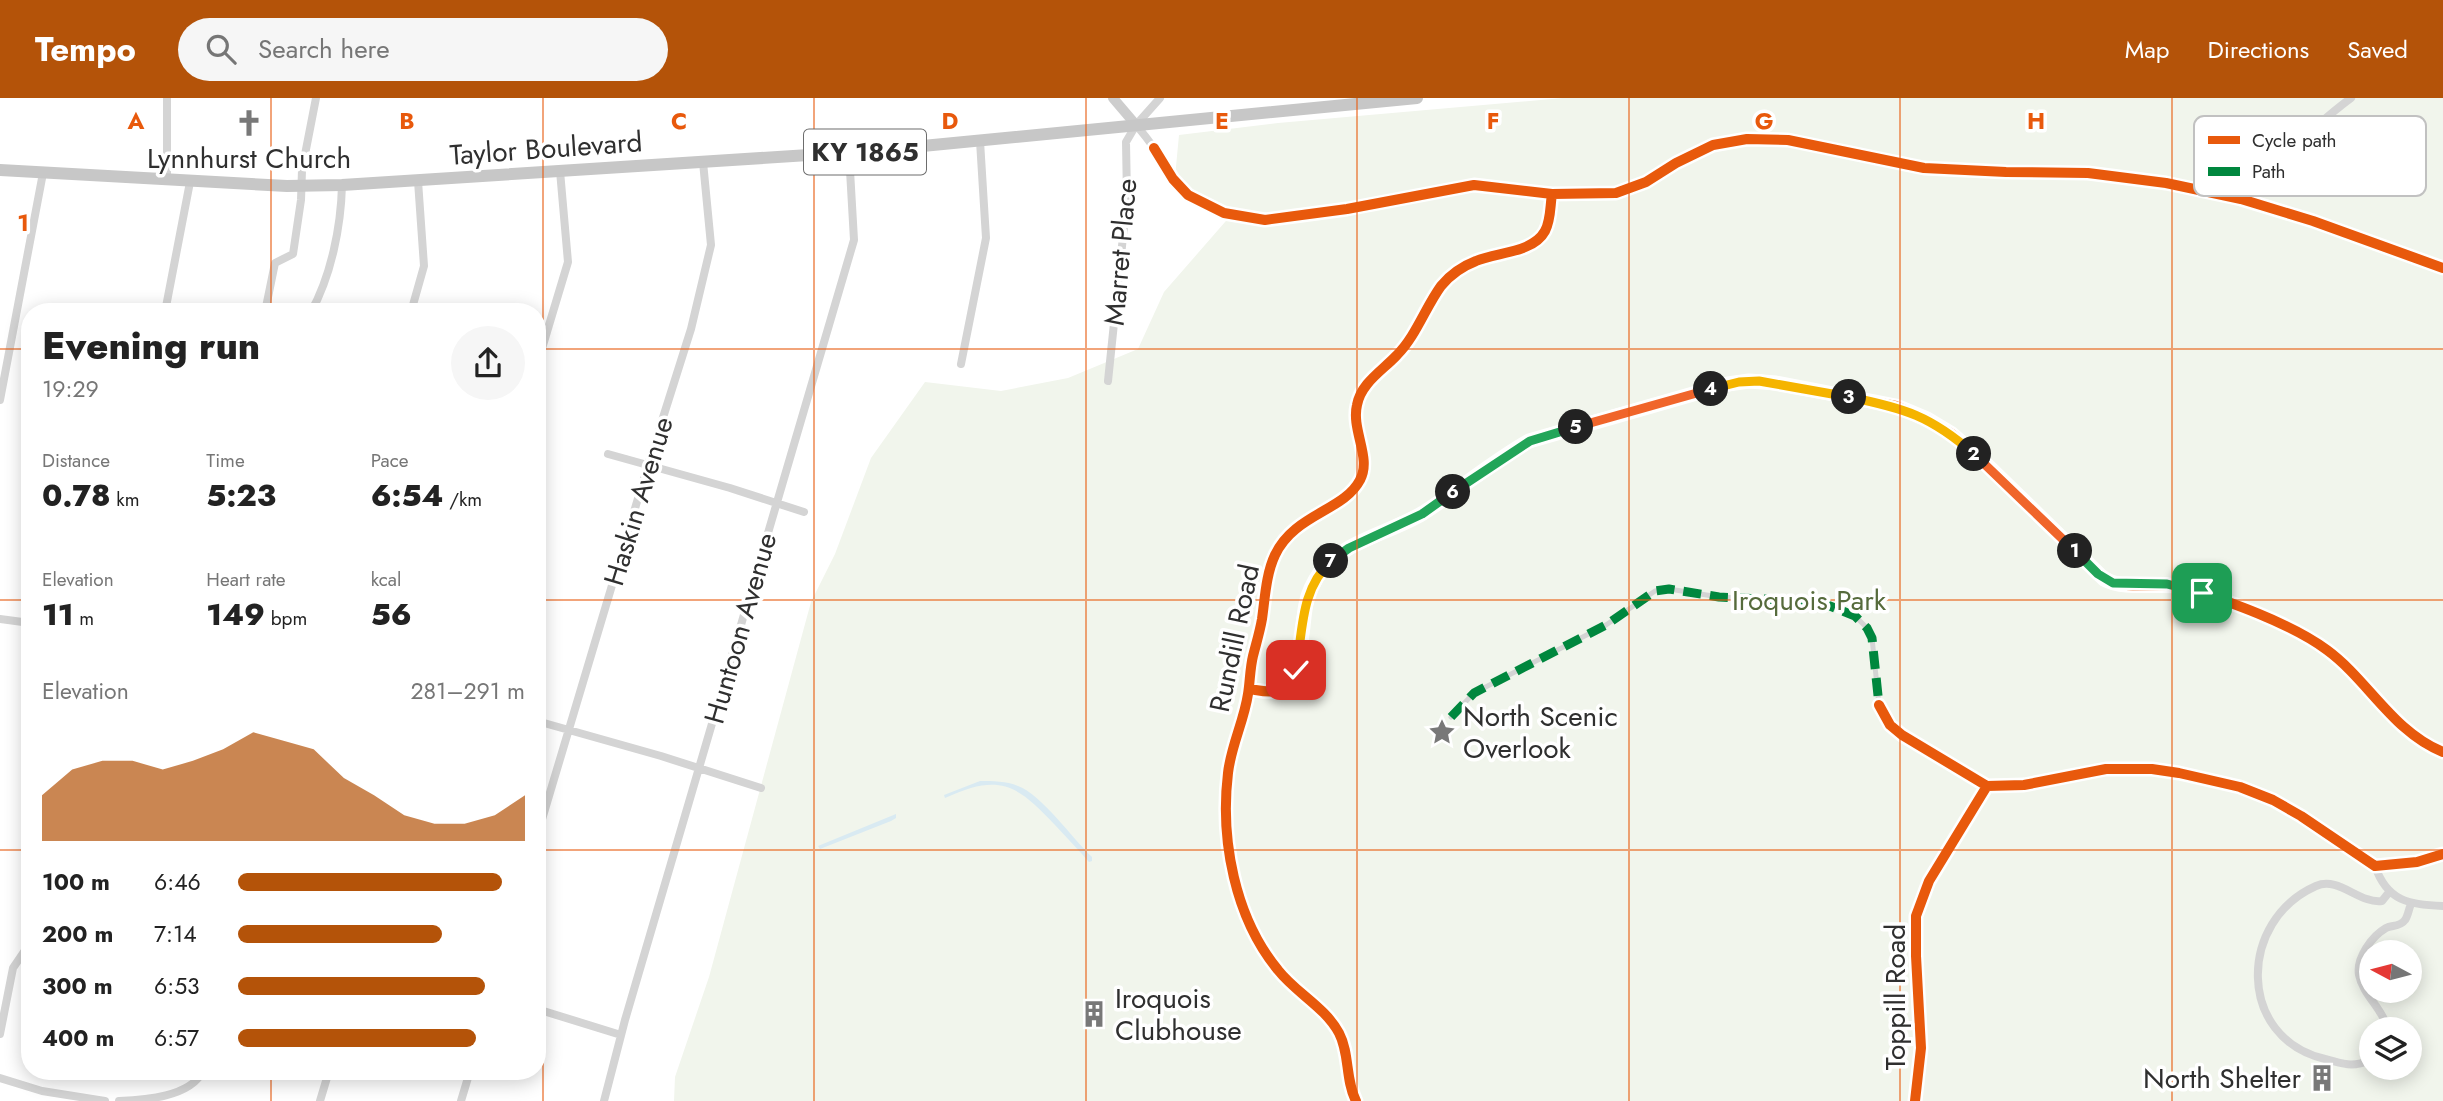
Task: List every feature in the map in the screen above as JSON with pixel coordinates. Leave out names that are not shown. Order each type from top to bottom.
[{"type":"main road","points":[[1113,98],[1136,125]]},
{"type":"main road","name":"KY 1865","points":[[1136,125],[1417,98]]},
{"type":"main road","name":"Taylor Boulevard","points":[[0,170],[190,182],[342,185],[849,153],[1136,125]]},
{"type":"street","points":[[167,98],[167,180]]},
{"type":"street","points":[[267,303],[275,263],[293,254],[302,170],[316,98]]},
{"type":"street","points":[[1160,98],[1136,125],[1183,191],[1212,208],[1244,218],[1265,220],[1290,218],[1474,185],[1552,194],[1591,195],[1626,191],[1713,145],[1768,138],[1802,142],[1908,166],[2122,176],[2194,190]]},
{"type":"street","points":[[2328,116],[2351,98]]},
{"type":"street","name":"Marret Place","points":[[1108,381],[1127,198],[1126,142],[1136,125]]},
{"type":"street","points":[[961,364],[986,238],[980,141]]},
{"type":"street","name":"Huntoon Avenue","points":[[604,1101],[854,240],[849,153]]},
{"type":"street","name":"Haskin Avenue","points":[[546,806],[691,329],[711,250],[703,162]]},
{"type":"street","points":[[546,335],[568,262],[560,172]]},
{"type":"street","points":[[0,400],[43,173]]},
{"type":"street","points":[[414,303],[424,266],[418,181]]},
{"type":"street","points":[[167,303],[190,182]]},
{"type":"street","points":[[315,303],[328,277],[342,199],[342,185]]},
{"type":"street","name":"Rundill Road","points":[[1356,1101],[1348,1082],[1345,1054],[1338,1031],[1279,971],[1261,946],[1237,890],[1230,858],[1226,798],[1231,757],[1249,689],[1269,575],[1280,546],[1302,523],[1350,494],[1361,479],[1364,464],[1355,415],[1362,391],[1408,343],[1449,278],[1477,260],[1528,246],[1542,235],[1547,226],[1552,194]]},
{"type":"street","points":[[2227,196],[2322,224],[2443,268]]},
{"type":"street","points":[[1249,689],[1276,691],[1286,685],[1293,676],[1310,589],[1323,568],[1338,555],[1422,514],[1530,441],[1728,384],[1759,381],[1888,405],[1927,419],[1952,434],[1986,464],[2104,579],[2119,585],[2167,584],[2185,587],[2307,636],[2329,652],[2417,738],[2443,752]]},
{"type":"street","points":[[608,454],[804,512]]},
{"type":"street","points":[[1451,717],[1474,693],[1606,625],[1655,591],[1669,589],[1719,597],[1806,601],[1830,606],[1855,617],[1867,628],[1872,638],[1879,705],[1890,724],[1902,735],[1987,786],[2024,785],[2106,769],[2152,769],[2240,787],[2273,800],[2301,816],[2375,866],[2379,879],[2401,901],[2443,906]]},
{"type":"street","points":[[0,619],[21,622]]},
{"type":"street","points":[[546,723],[761,788]]},
{"type":"street","name":"Toppill Road","points":[[1915,1101],[1921,1048],[1916,916],[1929,881],[1987,786]]},
{"type":"street","points":[[2375,866],[2417,862],[2443,854]]},
{"type":"street","points":[[2359,1065],[2317,1057],[2297,1048],[2282,1037],[2263,1008],[2257,985],[2259,964],[2267,936],[2282,910],[2319,884],[2338,885],[2372,902],[2382,901],[2390,891]]},
{"type":"street","points":[[2384,1017],[2359,975],[2360,960],[2372,940],[2387,927],[2396,926],[2405,920],[2411,904]]},
{"type":"street","points":[[0,1034],[10,975],[21,959]]},
{"type":"street","points":[[546,1012],[621,1035]]},
{"type":"street","points":[[1,1079],[42,1091],[106,1101]]},
{"type":"street","points":[[119,1101],[182,1091],[197,1080]]},
{"type":"street","points":[[320,1101],[326,1080]]},
{"type":"street","points":[[461,1101],[467,1080]]},
{"type":"green space","name":"Iroquois Park","points":[[1563,98],[2443,98],[2443,1101],[674,1101],[675,1077],[709,977],[811,602],[835,554],[871,458],[925,382],[1001,391],[1068,378],[1138,349],[1164,292],[1232,214],[1212,208],[1175,177],[1179,135],[1278,123]]},
{"type":"shaded area","points":[[980,781],[1009,783],[1037,798],[1092,857],[1092,861],[1089,862],[1042,811],[1018,792],[994,785],[980,786],[945,798],[944,795]]},
{"type":"shaded area","points":[[896,814],[896,818],[891,821],[820,849],[818,846]]},
{"type":"marked path","points":[[1451,717],[1474,693],[1606,625],[1655,591],[1669,589],[1719,597],[1806,601],[1830,606],[1855,616],[1867,628],[1872,638],[1879,705]]},
{"type":"cycle path","points":[[1154,148],[1173,179],[1188,195],[1224,213],[1265,220],[1347,209],[1474,185],[1552,194],[1616,193],[1646,182],[1676,163],[1713,145],[1747,139],[1788,140],[1924,168],[2088,173],[2194,189]]},
{"type":"cycle path","points":[[1356,1101],[1339,1033],[1326,1015],[1285,978],[1263,949],[1241,902],[1229,851],[1226,825],[1228,773],[1246,704],[1268,578],[1272,562],[1283,541],[1306,521],[1343,499],[1360,480],[1364,463],[1356,414],[1359,397],[1367,384],[1404,347],[1441,286],[1453,275],[1476,261],[1523,248],[1539,238],[1548,222],[1552,194]]},
{"type":"cycle path","points":[[2227,196],[2313,221],[2443,268]]},
{"type":"cycle path","points":[[1249,689],[1276,691],[1285,686],[1291,678],[1299,654],[1310,591],[1321,571],[1343,552],[1423,513],[1529,441],[1728,384],[1749,381],[1776,383],[1896,406],[1927,419],[1952,434],[1986,464],[2104,579],[2123,585],[2185,587],[2296,631],[2342,662],[2410,732],[2443,752]]},
{"type":"cycle path","points":[[1879,705],[1890,725],[1902,735],[1987,786],[2024,785],[2106,769],[2152,769],[2179,773],[2240,787],[2273,800],[2375,866],[2417,862],[2443,854]]},
{"type":"cycle path","points":[[1915,1101],[1921,1048],[1916,916],[1929,881],[1987,786]]},
{"type":"place","name":"Lynnhurst Church","points":[[249,123]]},
{"type":"place","name":"North Scenic Overlook","points":[[1442,732]]},
{"type":"place","name":"Iroquois Clubhouse","points":[[1094,1014]]},
{"type":"place","name":"North Shelter","points":[[2322,1078]]},
{"type":"route","points":[[1296,670],[1303,616],[1310,589],[1323,568],[1338,555],[1422,514],[1530,441],[1728,384],[1749,381],[1776,383],[1879,403],[1927,419],[1952,434],[1986,464],[2104,579],[2119,585],[2167,584],[2202,593]]}]
